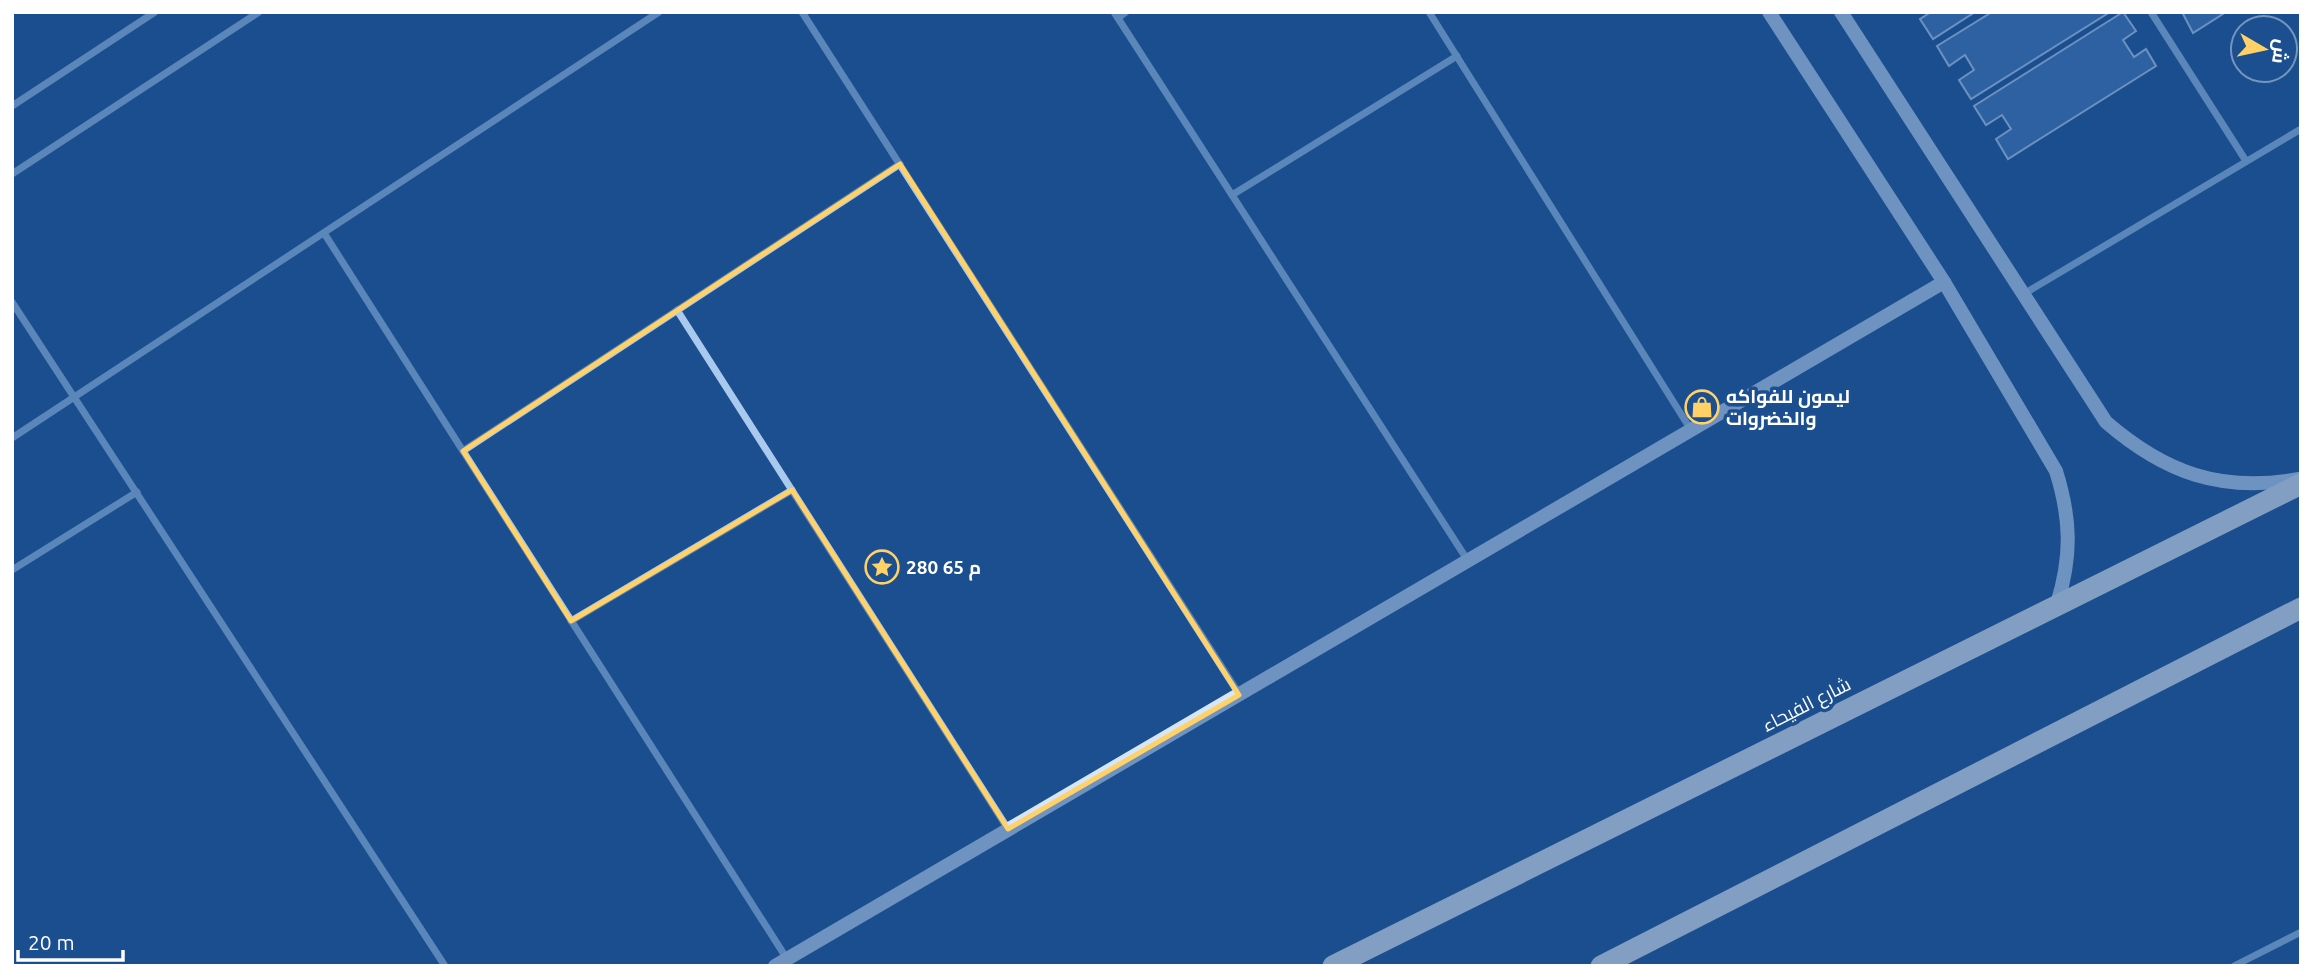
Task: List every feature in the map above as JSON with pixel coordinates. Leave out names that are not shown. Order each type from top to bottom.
[{"type":"highway","name":"شارع الفيحاء","points":[[1333,966],[2301,482]]},
{"type":"highway","points":[[1601,966],[1627,959],[2301,608]]},
{"type":"street","points":[[12,106],[155,12]]},
{"type":"street","points":[[13,171],[259,12]]},
{"type":"street","points":[[12,438],[659,12]]},
{"type":"street","points":[[802,12],[1239,695]]},
{"type":"street","points":[[1126,12],[1116,15],[1468,561]]},
{"type":"street","points":[[1429,12],[1692,430]]},
{"type":"street","points":[[1769,12],[1944,282],[2056,471],[2066,504],[2070,537],[2067,572],[2057,604]]},
{"type":"street","points":[[1841,12],[2021,295],[2106,422],[2130,443],[2188,474],[2218,482],[2301,482]]},
{"type":"street","points":[[2151,12],[2246,161]]},
{"type":"street","points":[[1232,195],[1457,56]]},
{"type":"street","points":[[2021,295],[2301,128]]},
{"type":"street","points":[[463,451],[900,164]]},
{"type":"street","points":[[324,233],[571,621],[781,962],[1944,282]]},
{"type":"street","points":[[12,302],[445,966]]},
{"type":"street","points":[[677,310],[1008,829]]},
{"type":"street","points":[[571,621],[792,490]]},
{"type":"street","points":[[12,570],[137,492]]},
{"type":"street","points":[[2234,966],[2301,932]]},
{"type":"highlighted area","points":[[900,164],[1239,695],[1008,829],[792,490],[571,621],[463,451]]},
{"type":"building","points":[[1931,12],[1975,12],[1933,39],[1920,19]]},
{"type":"building","points":[[1992,12],[2110,12],[1971,99],[1959,80],[1974,70],[1965,55],[1949,66],[1937,46]]},
{"type":"building","points":[[2123,12],[2136,31],[2123,40],[2134,57],[2146,49],[2156,66],[2008,159],[1996,139],[2011,129],[2002,115],[1986,125],[1974,106]]},
{"type":"building","points":[[2182,12],[2226,12],[2193,33]]},
{"type":"place","name":"ليمون للفواكه والخضروات","points":[[1702,407]]},
{"type":"place","name":"280 م 65","points":[[882,567]]}]
